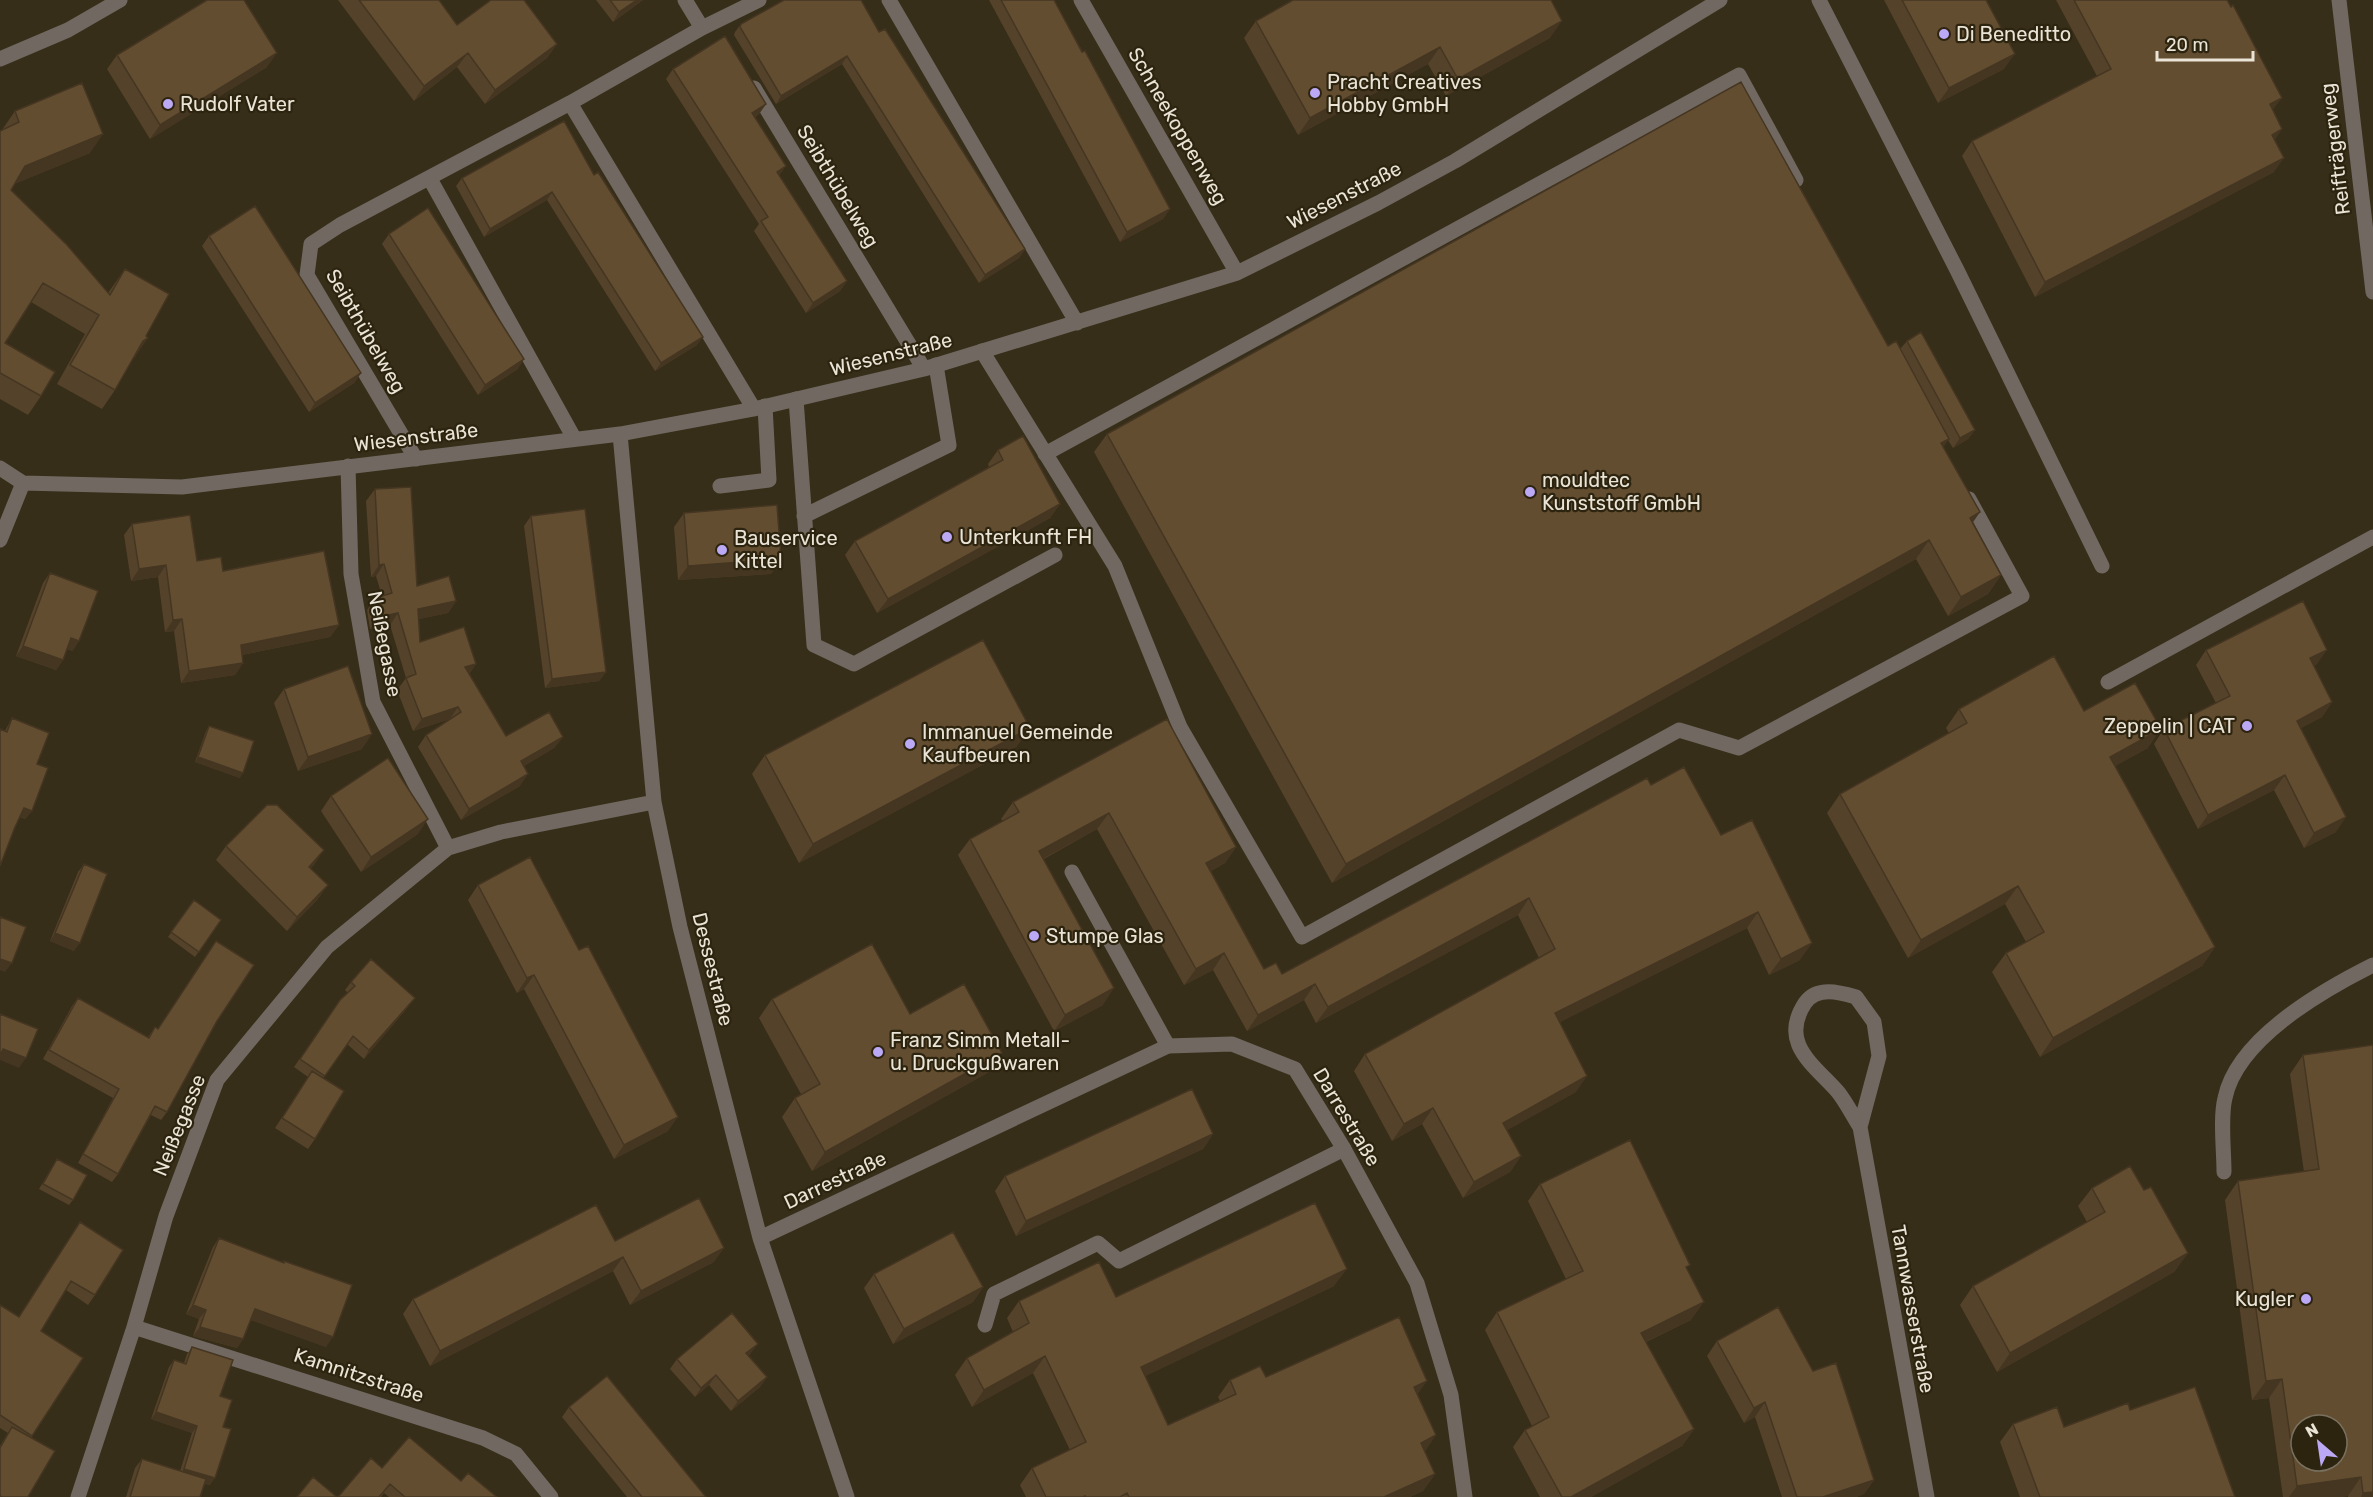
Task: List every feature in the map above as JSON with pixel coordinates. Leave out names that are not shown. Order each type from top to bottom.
[{"type":"street","points":[[0,59],[68,30],[120,0]]},
{"type":"street","points":[[685,0],[713,29]]},
{"type":"street","name":"Seibthübelweg","points":[[416,459],[308,275],[311,244],[340,225],[713,29],[759,0]]},
{"type":"street","points":[[889,0],[1077,323]]},
{"type":"street","name":"Wiesenstraße","points":[[23,483],[182,487],[620,434],[760,408],[930,367],[1237,273],[1378,203],[1455,161],[1720,0]]},
{"type":"street","points":[[1819,0],[1957,270],[2102,566]]},
{"type":"street","name":"Reifträgerweg","points":[[2339,0],[2373,292]]},
{"type":"street","name":"Schneekoppenweg","points":[[1086,2],[1237,273]]},
{"type":"street","name":"Seibthübelweg","points":[[746,75],[930,367]]},
{"type":"street","points":[[1045,454],[1739,75],[1802,191]]},
{"type":"street","points":[[570,103],[760,408],[769,480],[720,486]]},
{"type":"street","points":[[430,179],[574,438]]},
{"type":"street","points":[[982,351],[1115,566],[1180,727],[1302,937],[1679,730],[1739,748],[2022,596],[1960,482]]},
{"type":"street","points":[[804,516],[949,445],[930,367]]},
{"type":"street","points":[[796,399],[814,645],[854,664],[1055,555]]},
{"type":"street","name":"Dessestraße","points":[[620,434],[654,802],[680,927],[760,1238],[847,1497]]},
{"type":"street","name":"Neißegasse","points":[[348,466],[351,574],[373,702],[448,848]]},
{"type":"street","points":[[0,468],[23,483],[0,540]]},
{"type":"street","points":[[2108,682],[2373,537]]},
{"type":"street","name":"Neißegasse","points":[[78,1497],[134,1327],[166,1216],[217,1080],[327,947],[448,848],[501,832],[654,802]]},
{"type":"street","points":[[1072,872],[1168,1046]]},
{"type":"street","points":[[2224,1172],[2225,1097],[2244,1056],[2268,1033],[2326,989],[2373,965]]},
{"type":"street","name":"Tannwasserstraße","points":[[1860,1127],[1879,1056],[1874,1022],[1856,997],[1831,990],[1809,997],[1796,1018],[1796,1042],[1821,1077],[1838,1093],[1860,1127],[1927,1497]]},
{"type":"street","name":"Darrestraße","points":[[760,1238],[1168,1046],[1232,1044],[1294,1069],[1344,1149],[1417,1283],[1451,1395],[1465,1497]]},
{"type":"street","points":[[985,1325],[994,1294],[1098,1243],[1119,1261],[1344,1149]]},
{"type":"street","name":"Kamnitzstraße","points":[[134,1327],[483,1438],[516,1454],[551,1497]]},
{"type":"building","name":"Rudolf Vater","points":[[207,0],[244,0],[277,53],[160,125],[117,55]]},
{"type":"building","points":[[359,0],[439,0],[457,25],[491,0],[524,0],[557,44],[495,90],[468,53],[424,86]]},
{"type":"building","points":[[610,0],[637,0],[619,12]]},
{"type":"building","points":[[784,0],[861,0],[879,32],[885,29],[1025,249],[985,275],[847,56],[781,96],[740,27],[741,24]]},
{"type":"building","points":[[1001,0],[1054,0],[1082,52],[1085,51],[1170,209],[1127,232]]},
{"type":"building","points":[[1293,0],[1551,0],[1562,21],[1458,79],[1440,47],[1310,118],[1256,21]]},
{"type":"building","name":"Di Beneditto","points":[[1902,0],[1986,0],[2015,54],[1949,88]]},
{"type":"building","points":[[2074,0],[2227,0],[2231,7],[2233,5],[2282,98],[2270,104],[2282,129],[2272,135],[2284,158],[2045,282],[1972,141],[2111,69]]},
{"type":"building","points":[[725,36],[766,104],[752,113],[786,166],[777,172],[847,281],[813,303],[761,221],[768,217],[673,69]]},
{"type":"building","name":"mouldtec Kunststoff GmbH","points":[[1741,82],[1888,346],[1896,341],[1949,439],[1941,443],[1980,512],[1970,518],[2001,575],[1961,597],[1929,540],[1346,864],[1107,434]]},
{"type":"building","points":[[82,83],[103,134],[25,166],[11,190],[67,245],[110,295],[125,269],[169,294],[146,336],[148,338],[143,341],[115,390],[70,365],[99,315],[43,283],[5,343],[55,372],[41,396],[0,373],[0,131],[19,122],[15,111]]},
{"type":"building","points":[[564,121],[594,175],[598,172],[703,337],[661,363],[552,192],[490,229],[462,178]]},
{"type":"building","points":[[255,206],[361,373],[315,403],[209,236]]},
{"type":"building","points":[[428,208],[524,359],[485,385],[389,234]]},
{"type":"building","points":[[1921,332],[1975,430],[1960,438],[1907,341]]},
{"type":"building","name":"Unterkunft FH","points":[[1023,436],[1060,504],[888,599],[855,541],[1003,460],[998,450]]},
{"type":"building","points":[[411,487],[417,586],[449,576],[456,601],[418,609],[420,642],[464,627],[476,664],[465,667],[506,736],[549,712],[563,737],[521,761],[528,774],[469,809],[426,735],[461,712],[458,707],[422,719],[406,678],[416,674],[398,613],[379,617],[375,598],[392,593],[384,564],[379,565],[375,489]]},
{"type":"building","name":"Bauservice Kittel","points":[[777,505],[781,559],[688,566],[684,513]]},
{"type":"building","points":[[585,509],[606,672],[552,679],[531,516]]},
{"type":"building","points":[[190,515],[197,561],[221,557],[223,571],[324,551],[339,625],[241,645],[243,663],[189,671],[182,619],[173,620],[166,565],[139,569],[132,524]]},
{"type":"building","points":[[50,573],[98,591],[79,641],[71,638],[63,660],[23,646]]},
{"type":"building","name":"Zeppelin | CAT","points":[[2303,601],[2327,650],[2310,658],[2332,702],[2297,721],[2346,817],[2314,833],[2285,775],[2208,815],[2164,729],[2230,696],[2206,650]]},
{"type":"building","points":[[983,640],[1030,728],[813,844],[765,755]]},
{"type":"building","points":[[2054,656],[2084,711],[2135,683],[2161,729],[2110,757],[2215,947],[2053,1038],[2006,953],[2044,932],[2018,886],[1921,940],[1840,794],[1967,723],[1959,709]]},
{"type":"building","points":[[348,666],[372,734],[308,757],[284,689]]},
{"type":"building","points":[[12,718],[49,733],[37,764],[48,768],[32,811],[24,808],[0,866],[0,729],[7,732]]},
{"type":"building","points":[[1167,719],[1236,847],[1206,863],[1264,969],[1276,963],[1282,974],[1647,778],[1651,785],[1684,767],[1721,835],[1752,820],[1812,943],[1781,959],[1758,912],[1555,1013],[1587,1076],[1503,1123],[1521,1156],[1474,1182],[1433,1108],[1404,1124],[1365,1054],[1555,949],[1529,898],[1328,1007],[1315,984],[1258,1015],[1224,953],[1196,969],[1109,813],[1039,851],[1114,988],[1065,1015],[970,839],[1019,812],[1013,802]]},
{"type":"building","points":[[209,726],[254,741],[243,773],[198,757]]},
{"type":"building","points":[[388,758],[428,819],[371,857],[331,796]]},
{"type":"building","points":[[267,805],[277,805],[324,850],[309,867],[328,885],[297,917],[226,846]]},
{"type":"building","points":[[530,857],[579,950],[588,946],[678,1117],[624,1145],[534,975],[527,978],[478,885]]},
{"type":"building","points":[[84,864],[107,874],[80,943],[55,933]]},
{"type":"building","points":[[194,900],[221,920],[199,952],[171,932]]},
{"type":"building","points":[[0,917],[26,927],[12,963],[0,959]]},
{"type":"building","points":[[216,941],[254,965],[217,1021],[167,1112],[155,1106],[118,1174],[83,1154],[119,1089],[49,1050],[78,998],[149,1038],[155,1027],[158,1029]]},
{"type":"building","name":"Franz Simm Metall- u. Druckgußwaren","points":[[872,944],[910,1014],[964,984],[1002,1053],[825,1152],[795,1098],[820,1084],[772,999]]},
{"type":"building","points":[[371,959],[415,998],[369,1050],[353,1036],[325,1076],[300,1059],[340,1000],[355,986],[351,982]]},
{"type":"building","points":[[0,1014],[38,1029],[26,1058],[3,1049],[0,1056]]},
{"type":"building","name":"Kugler","points":[[2373,1045],[2373,1492],[2363,1493],[2361,1477],[2297,1486],[2295,1473],[2349,1473],[2349,1413],[2289,1413],[2289,1429],[2282,1379],[2266,1381],[2238,1181],[2319,1169],[2303,1055]]},
{"type":"building","points":[[312,1071],[344,1091],[315,1139],[282,1118]]},
{"type":"building","points":[[1192,1089],[1213,1134],[1026,1221],[1005,1176]]},
{"type":"building","points":[[1630,1140],[1690,1265],[1686,1267],[1704,1302],[1641,1333],[1694,1429],[1571,1497],[1562,1497],[1525,1430],[1549,1417],[1497,1312],[1583,1271],[1540,1184]]},
{"type":"building","points":[[57,1159],[87,1175],[73,1200],[43,1184]]},
{"type":"building","points":[[2130,1166],[2144,1190],[2151,1187],[2188,1253],[2010,1353],[1973,1286],[2105,1212],[2092,1188]]},
{"type":"building","points":[[699,1198],[724,1248],[641,1291],[623,1257],[440,1351],[413,1299],[596,1205],[615,1241]]},
{"type":"building","points":[[1315,1203],[1347,1269],[1141,1367],[1168,1425],[1236,1394],[1230,1380],[1260,1366],[1266,1377],[1399,1317],[1427,1381],[1414,1387],[1436,1435],[1421,1443],[1435,1474],[1384,1497],[1129,1497],[1127,1493],[1120,1497],[1046,1497],[1032,1468],[1086,1442],[1045,1356],[984,1390],[967,1358],[1029,1323],[1019,1301],[1099,1262],[1116,1297]]},
{"type":"building","points":[[80,1222],[123,1250],[95,1295],[71,1281],[41,1331],[83,1358],[32,1436],[0,1415],[0,1305],[19,1317]]},
{"type":"building","points":[[953,1232],[983,1287],[904,1329],[874,1274]]},
{"type":"building","points":[[219,1238],[284,1263],[284,1261],[352,1285],[333,1337],[255,1309],[243,1339],[200,1327],[206,1310],[193,1305]]},
{"type":"building","points":[[1778,1307],[1813,1371],[1836,1363],[1874,1480],[1823,1497],[1797,1497],[1765,1402],[1754,1408],[1717,1341]]},
{"type":"building","points":[[732,1313],[758,1344],[746,1353],[767,1377],[738,1401],[716,1375],[701,1388],[677,1359]]},
{"type":"building","points":[[192,1347],[233,1360],[220,1396],[232,1400],[223,1427],[231,1429],[215,1478],[184,1469],[197,1426],[156,1412],[174,1360],[186,1364]]},
{"type":"building","points":[[607,1376],[706,1497],[642,1497],[569,1407]]},
{"type":"building","points":[[2195,1387],[2235,1497],[2040,1497],[2013,1424],[2057,1407],[2064,1427],[2128,1403],[2130,1410]]},
{"type":"building","points":[[12,1427],[55,1451],[28,1497],[0,1496],[0,1448]]},
{"type":"building","points":[[409,1437],[461,1481],[468,1473],[497,1497],[405,1497],[390,1484],[379,1497],[338,1497],[371,1458],[382,1468]]},
{"type":"building","points":[[142,1459],[206,1479],[200,1497],[130,1497]]},
{"type":"building","points":[[313,1477],[337,1497],[297,1497]]},
{"type":"place","name":"Di Beneditto","points":[[1944,34]]},
{"type":"place","name":"Pracht Creatives Hobby GmbH","points":[[1315,93]]},
{"type":"place","name":"Rudolf Vater","points":[[168,104]]},
{"type":"place","name":"mouldtec Kunststoff GmbH","points":[[1530,492]]},
{"type":"place","name":"Unterkunft FH","points":[[947,537]]},
{"type":"place","name":"Bauservice Kittel","points":[[722,550]]},
{"type":"place","name":"Zeppelin | CAT","points":[[2247,726]]},
{"type":"place","name":"Immanuel Gemeinde Kaufbeuren","points":[[910,744]]},
{"type":"place","name":"Stumpe Glas","points":[[1034,936]]},
{"type":"place","name":"Franz Simm Metall- u. Druckgußwaren","points":[[878,1052]]},
{"type":"place","name":"Kugler","points":[[2306,1299]]}]
